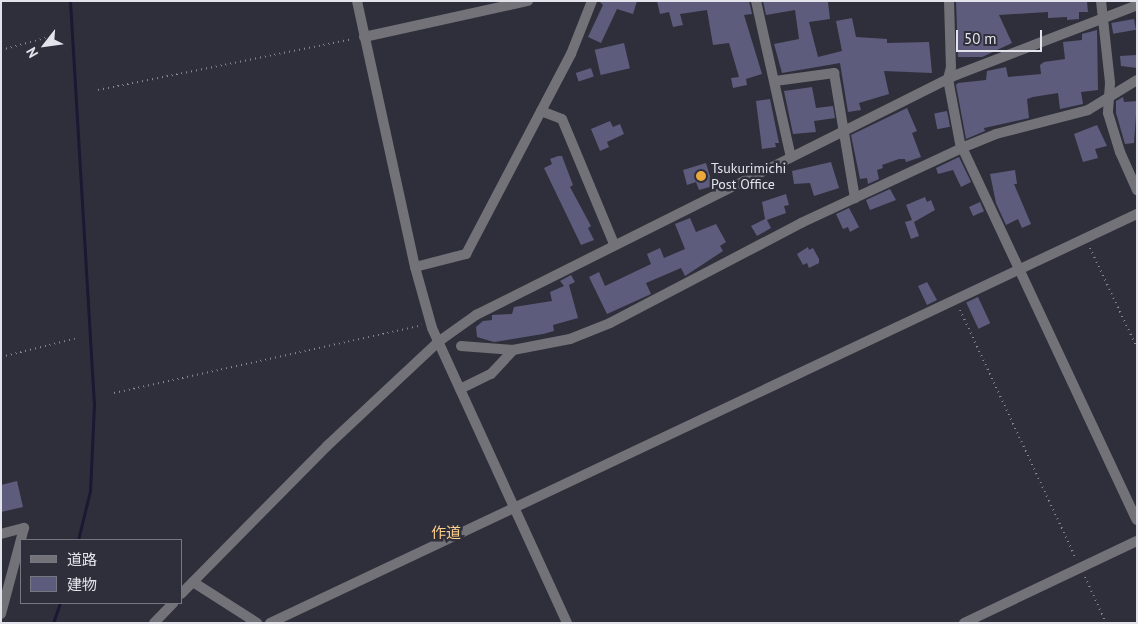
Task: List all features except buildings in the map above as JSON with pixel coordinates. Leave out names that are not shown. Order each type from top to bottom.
[{"type":"street","points":[[357,1],[415,267],[431,322],[438,342],[567,623]]},
{"type":"street","points":[[364,37],[528,1]]},
{"type":"street","points":[[415,267],[466,254],[570,54],[592,1]]},
{"type":"street","points":[[756,1],[791,157]]},
{"type":"street","points":[[949,1],[951,67],[948,80],[964,147],[1137,520]]},
{"type":"street","points":[[1101,1],[1104,18],[1109,98],[1108,113],[1113,132],[1137,190]]},
{"type":"street","points":[[182,593],[327,446],[438,342],[476,315],[614,244],[948,80],[1137,5]]},
{"type":"street","points":[[775,81],[834,73],[854,198]]},
{"type":"street","points":[[461,346],[513,350],[570,339],[610,323],[854,198],[964,147],[996,134],[1088,110],[1137,80]]},
{"type":"street","points":[[541,111],[562,119],[614,244]]},
{"type":"street","points":[[270,623],[1137,214]]},
{"type":"street","points":[[460,389],[492,374],[513,350]]},
{"type":"street","points":[[1,534],[24,528],[21,539]]},
{"type":"street","points":[[964,623],[1137,541]]},
{"type":"street","points":[[1,614],[20,543]]},
{"type":"street","points":[[193,582],[257,623]]},
{"type":"street","points":[[154,623],[172,604]]},
{"type":"path","points":[[1,50],[49,37]]},
{"type":"path","points":[[98,90],[364,37]]},
{"type":"path","points":[[1086,238],[1137,348]]},
{"type":"path","points":[[955,301],[1106,623]]},
{"type":"path","points":[[114,393],[431,322]]},
{"type":"path","points":[[1,357],[77,338]]},
{"type":"waterway","points":[[70,1],[94,404],[90,491],[78,539]]},
{"type":"waterway","points":[[53,623],[60,604]]},
{"type":"place","name":"Tsukurimichi Post Office","points":[[701,176]]},
{"type":"district","name":"作道","points":[[446,533]]}]
